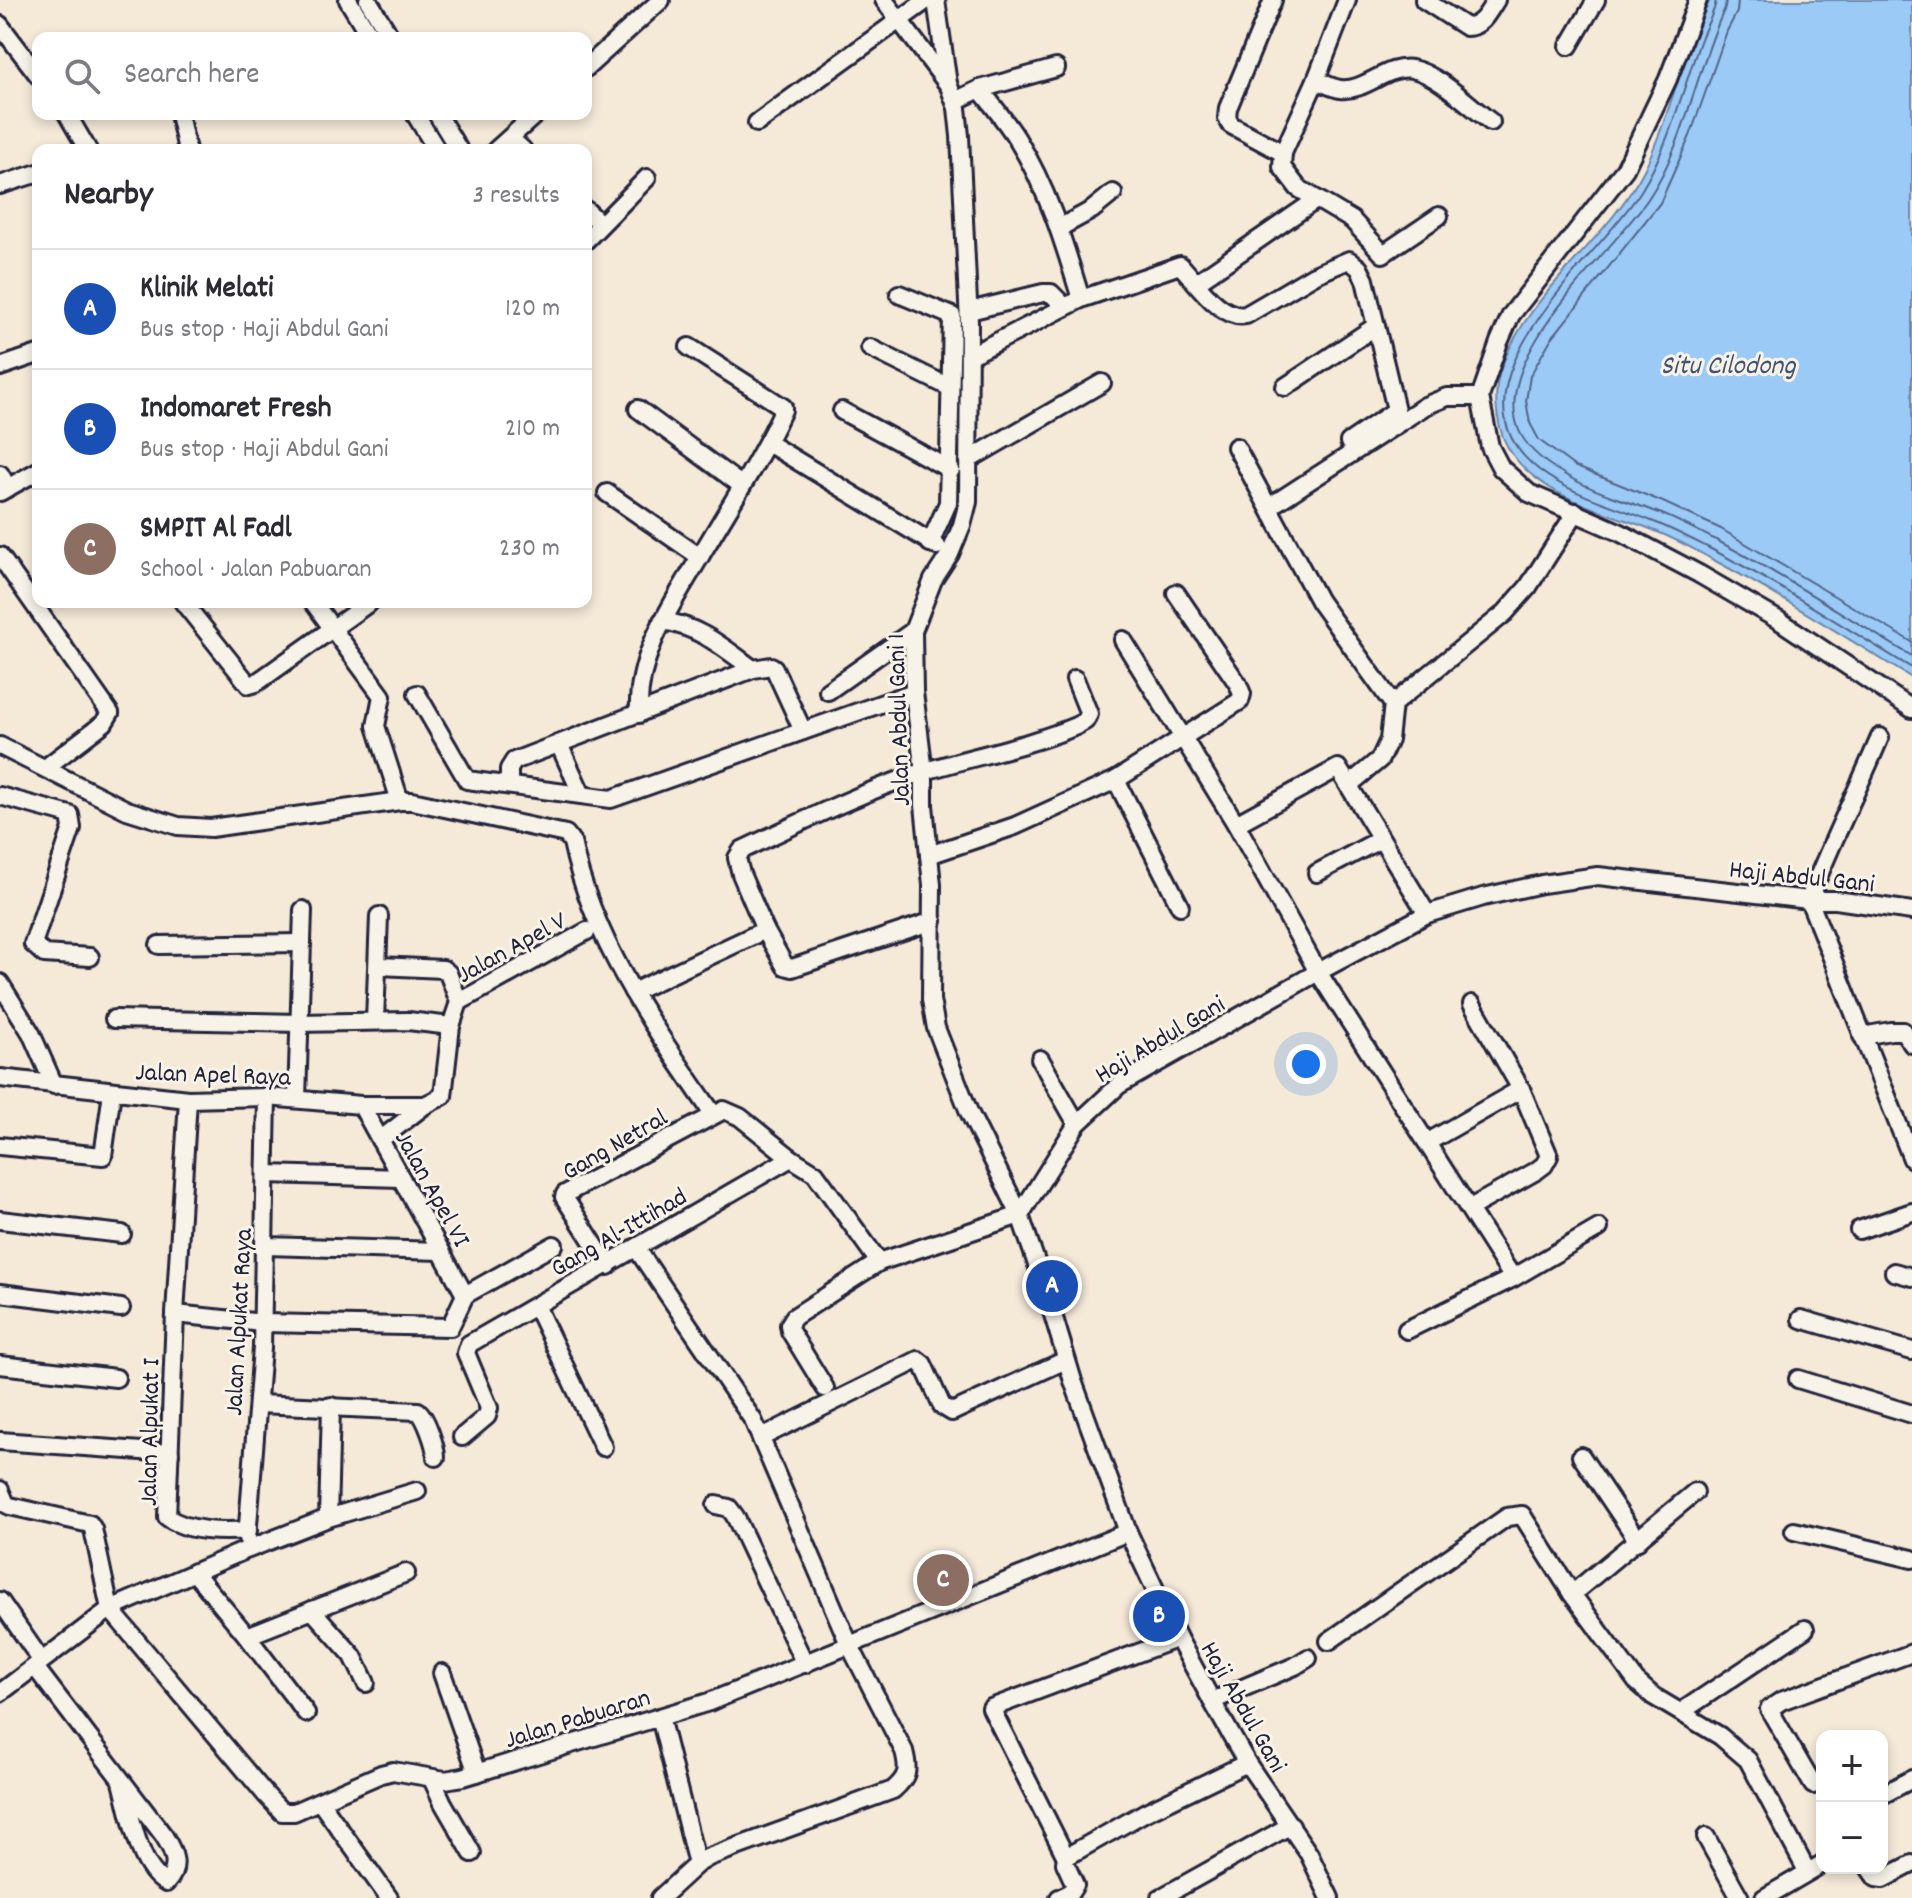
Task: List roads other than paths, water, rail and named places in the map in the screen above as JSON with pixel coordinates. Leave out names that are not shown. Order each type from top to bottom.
[{"type":"street","points":[[592,63],[661,0]]},
{"type":"street","name":"Jalan Abdul Gani 1","points":[[884,0],[952,93],[960,136],[969,311],[968,502],[950,554],[933,580],[913,631],[914,692],[924,772],[933,921],[931,1000],[936,1028],[969,1112],[1020,1215]]},
{"type":"street","points":[[757,123],[901,22],[927,0]]},
{"type":"street","points":[[936,0],[952,93],[980,89],[1056,68]]},
{"type":"street","points":[[1273,0],[1228,108],[1227,118],[1231,125],[1283,153]]},
{"type":"street","points":[[1347,0],[1283,153],[1282,167],[1288,178],[1316,200],[1352,220],[1383,254],[1439,216]]},
{"type":"street","points":[[1424,0],[1466,27],[1473,27],[1482,21],[1496,0]]},
{"type":"street","points":[[1569,46],[1596,0]]},
{"type":"street","points":[[1698,0],[1668,79],[1625,169],[1511,315],[1480,397],[1490,447],[1501,468],[1529,493],[1576,512],[1699,574],[1780,621],[1912,709]]},
{"type":"street","points":[[358,2],[369,32]]},
{"type":"street","points":[[358,2],[386,32]]},
{"type":"street","points":[[0,25],[32,67]]},
{"type":"street","points":[[1316,80],[1339,89],[1349,88],[1396,70],[1416,69],[1491,122]]},
{"type":"street","points":[[980,89],[1016,136],[1043,188],[1081,299]]},
{"type":"street","points":[[70,120],[84,144]]},
{"type":"street","points":[[180,120],[186,144]]},
{"type":"street","points":[[419,120],[433,144]]},
{"type":"street","points":[[441,120],[455,144]]},
{"type":"street","points":[[503,144],[530,120]]},
{"type":"street","points":[[510,138],[516,144]]},
{"type":"street","points":[[0,185],[32,175]]},
{"type":"street","points":[[592,234],[647,178]]},
{"type":"street","points":[[1059,228],[1092,210],[1113,193]]},
{"type":"street","points":[[1197,282],[1316,200]]},
{"type":"street","points":[[592,216],[601,224]]},
{"type":"street","points":[[969,356],[1081,299],[1180,265],[1223,309],[1239,316],[1246,315],[1314,275],[1349,260],[1359,268],[1365,280],[1396,410],[1341,447]]},
{"type":"street","points":[[969,311],[1043,293],[1051,293],[1065,307]]},
{"type":"street","points":[[899,294],[952,316],[948,503],[930,543]]},
{"type":"street","points":[[1285,387],[1376,326]]},
{"type":"street","points":[[639,714],[640,681],[647,652],[662,621],[768,443],[783,407],[689,347]]},
{"type":"street","points":[[870,348],[949,387]]},
{"type":"street","points":[[0,367],[32,356]]},
{"type":"street","points":[[970,459],[1102,383]]},
{"type":"street","points":[[1269,507],[1425,406],[1447,397],[1480,397]]},
{"type":"street","points":[[638,409],[741,485]]},
{"type":"street","points":[[842,411],[951,470]]},
{"type":"street","points":[[768,443],[950,554]]},
{"type":"street","points":[[1236,447],[1319,601],[1393,704],[1389,740],[1380,759],[1349,785]]},
{"type":"street","points":[[3,485],[32,473]]},
{"type":"street","points":[[607,493],[700,557]]},
{"type":"street","points":[[1393,704],[1505,613],[1528,587],[1576,512]]},
{"type":"street","points":[[0,556],[32,602]]},
{"type":"street","points":[[929,855],[1015,826],[1116,780],[1240,701],[1242,694],[1176,593]]},
{"type":"street","points":[[36,608],[110,713],[104,723],[45,768]]},
{"type":"street","points":[[188,608],[249,685],[361,608]]},
{"type":"street","points":[[317,608],[382,696],[376,726],[400,801]]},
{"type":"street","points":[[662,621],[700,631],[753,669]]},
{"type":"street","points":[[828,691],[913,631]]},
{"type":"street","points":[[1123,640],[1236,824],[1318,972],[1513,1278]]},
{"type":"street","points":[[509,785],[509,769],[514,761],[753,669],[774,668],[803,731]]},
{"type":"street","points":[[933,921],[792,968],[785,966],[765,930],[737,858],[742,850],[872,790],[1061,733],[1085,721],[1089,714],[1087,705],[1075,679]]},
{"type":"street","points":[[417,694],[467,780],[605,799],[914,692]]},
{"type":"street","points":[[1880,737],[1831,843],[1809,900],[1912,1159]]},
{"type":"street","points":[[559,744],[582,795]]},
{"type":"street","points":[[0,746],[127,810],[178,826],[211,828],[412,801],[566,834],[572,842],[590,899],[633,992],[713,1114],[729,1111],[815,1173],[879,1262]]},
{"type":"street","points":[[1236,824],[1332,769],[1341,769],[1427,914]]},
{"type":"street","points":[[1116,780],[1180,906]]},
{"type":"street","points":[[0,796],[70,815],[72,828],[33,944],[44,954],[90,957]]},
{"type":"street","points":[[1317,873],[1381,839]]},
{"type":"street","name":"Haji Abdul Gani","points":[[1330,1898],[1309,1854],[1247,1763],[1212,1701],[1178,1638],[1128,1532],[1066,1360],[1020,1215],[1077,1124],[1119,1085],[1427,914],[1542,884],[1598,876],[1809,900],[1836,900],[1912,911]]},
{"type":"street","points":[[297,1099],[303,910]]},
{"type":"street","points":[[375,1021],[379,916]]},
{"type":"street","points":[[633,992],[765,930]]},
{"type":"street","name":"Jalan Apel V","points":[[459,1002],[587,931]]},
{"type":"street","points":[[159,945],[302,943]]},
{"type":"street","points":[[379,966],[443,969],[448,973],[459,1002],[451,1026],[443,1096],[425,1105],[380,1140]]},
{"type":"street","points":[[0,983],[7,1006],[31,1033],[54,1085]]},
{"type":"street","points":[[1470,1208],[1536,1171],[1549,1156],[1521,1089],[1472,1004]]},
{"type":"street","points":[[114,1019],[298,1023],[375,1021],[451,1026]]},
{"type":"street","points":[[1862,1036],[1903,1031],[1912,1044]]},
{"type":"street","points":[[1040,1059],[1077,1124]]},
{"type":"street","name":"Jalan Apel Raya","points":[[0,1078],[188,1099],[267,1097],[361,1105],[425,1105]]},
{"type":"street","points":[[1428,1142],[1521,1089]]},
{"type":"street","points":[[0,1146],[103,1156],[112,1092]]},
{"type":"street","name":"Jalan Alpukat Raya","points":[[246,1550],[263,1323],[267,1097]]},
{"type":"street","name":"Jalan Alpukat I","points":[[188,1099],[167,1517],[193,1527],[248,1530]]},
{"type":"street","name":"Jalan Apel VI","points":[[361,1105],[465,1295]]},
{"type":"street","name":"Gang Netral","points":[[608,1266],[584,1232],[565,1194],[713,1114]]},
{"type":"street","name":"Gang Al-Ittihad","points":[[462,1437],[487,1416],[489,1408],[466,1353],[469,1344],[791,1158]]},
{"type":"street","points":[[267,1174],[401,1178]]},
{"type":"street","points":[[1859,1230],[1912,1212]]},
{"type":"street","points":[[825,1388],[789,1325],[794,1317],[879,1262],[1020,1215]]},
{"type":"street","points":[[0,1220],[122,1234]]},
{"type":"street","points":[[1407,1330],[1513,1278],[1599,1228]]},
{"type":"street","points":[[175,1314],[263,1323],[450,1327],[465,1295],[554,1245]]},
{"type":"street","points":[[265,1246],[441,1251]]},
{"type":"street","points":[[637,1249],[762,1437],[849,1644],[904,1751],[908,1767],[906,1778],[893,1790],[697,1864],[660,1898]]},
{"type":"street","points":[[1894,1272],[1912,1277]]},
{"type":"street","points":[[0,1293],[121,1308]]},
{"type":"street","points":[[536,1306],[603,1447]]},
{"type":"street","points":[[1801,1319],[1912,1351]]},
{"type":"street","points":[[762,1437],[918,1360],[923,1364],[942,1406],[952,1412],[1066,1360]]},
{"type":"street","points":[[0,1365],[116,1378]]},
{"type":"street","points":[[1798,1379],[1912,1414]]},
{"type":"street","points":[[258,1404],[418,1411],[425,1417],[436,1457]]},
{"type":"street","points":[[328,1518],[331,1406]]},
{"type":"street","points":[[0,1441],[170,1453]]},
{"type":"street","points":[[1581,1456],[1638,1541]]},
{"type":"street","points":[[0,1490],[10,1506],[90,1524],[110,1609]]},
{"type":"street","points":[[0,1693],[110,1609],[328,1518],[417,1491]]},
{"type":"street","points":[[1572,1594],[1695,1492]]},
{"type":"street","points":[[716,1505],[729,1508],[735,1516],[805,1664]]},
{"type":"street","points":[[1329,1641],[1507,1517],[1522,1515],[1572,1594],[1636,1681],[1653,1696],[1720,1736],[1748,1760],[1814,1868],[1764,1898]]},
{"type":"street","points":[[1794,1531],[1912,1559]]},
{"type":"street","name":"Jalan Pabuaran","points":[[110,1609],[282,1812],[294,1812],[321,1803],[360,1782],[393,1771],[445,1780],[709,1702],[1128,1532]]},
{"type":"street","points":[[194,1572],[306,1713]]},
{"type":"street","points":[[247,1636],[406,1573]]},
{"type":"street","points":[[0,1601],[38,1664],[175,1853],[175,1870],[166,1883],[154,1874],[142,1854],[122,1782]]},
{"type":"street","points":[[312,1610],[353,1656],[366,1683]]},
{"type":"street","points":[[1681,1712],[1805,1629]]},
{"type":"street","points":[[1078,1891],[1065,1863],[1066,1857],[991,1708],[1178,1638]]},
{"type":"street","points":[[1816,1780],[1769,1709],[1781,1701],[1912,1653]]},
{"type":"street","points":[[1212,1701],[1308,1658]]},
{"type":"street","points":[[442,1673],[477,1773]]},
{"type":"street","points":[[660,1717],[697,1864]]},
{"type":"street","points":[[1066,1857],[1144,1813],[1247,1763]]},
{"type":"street","points":[[432,1779],[472,1853]]},
{"type":"street","points":[[1888,1792],[1912,1779]]},
{"type":"street","points":[[321,1803],[389,1898]]},
{"type":"street","points":[[1160,1898],[1291,1825]]},
{"type":"street","points":[[1706,1837],[1740,1898]]},
{"type":"street","points":[[1873,1874],[1883,1879],[1912,1864]]},
{"type":"street","points":[[1059,1898],[1073,1890],[1078,1891]]},
{"type":"water","name":"Situ Cilodong","points":[[1710,0],[1912,0],[1912,678],[1693,549],[1559,493],[1528,472],[1503,438],[1497,414],[1497,389],[1502,366],[1514,339],[1549,289],[1610,220],[1644,170]]},
{"type":"place","name":"Klinik Melati","points":[[1052,1286]]},
{"type":"place","name":"SMPIT Al Fadl","points":[[943,1580]]},
{"type":"place","name":"Indomaret Fresh","points":[[1159,1616]]}]
